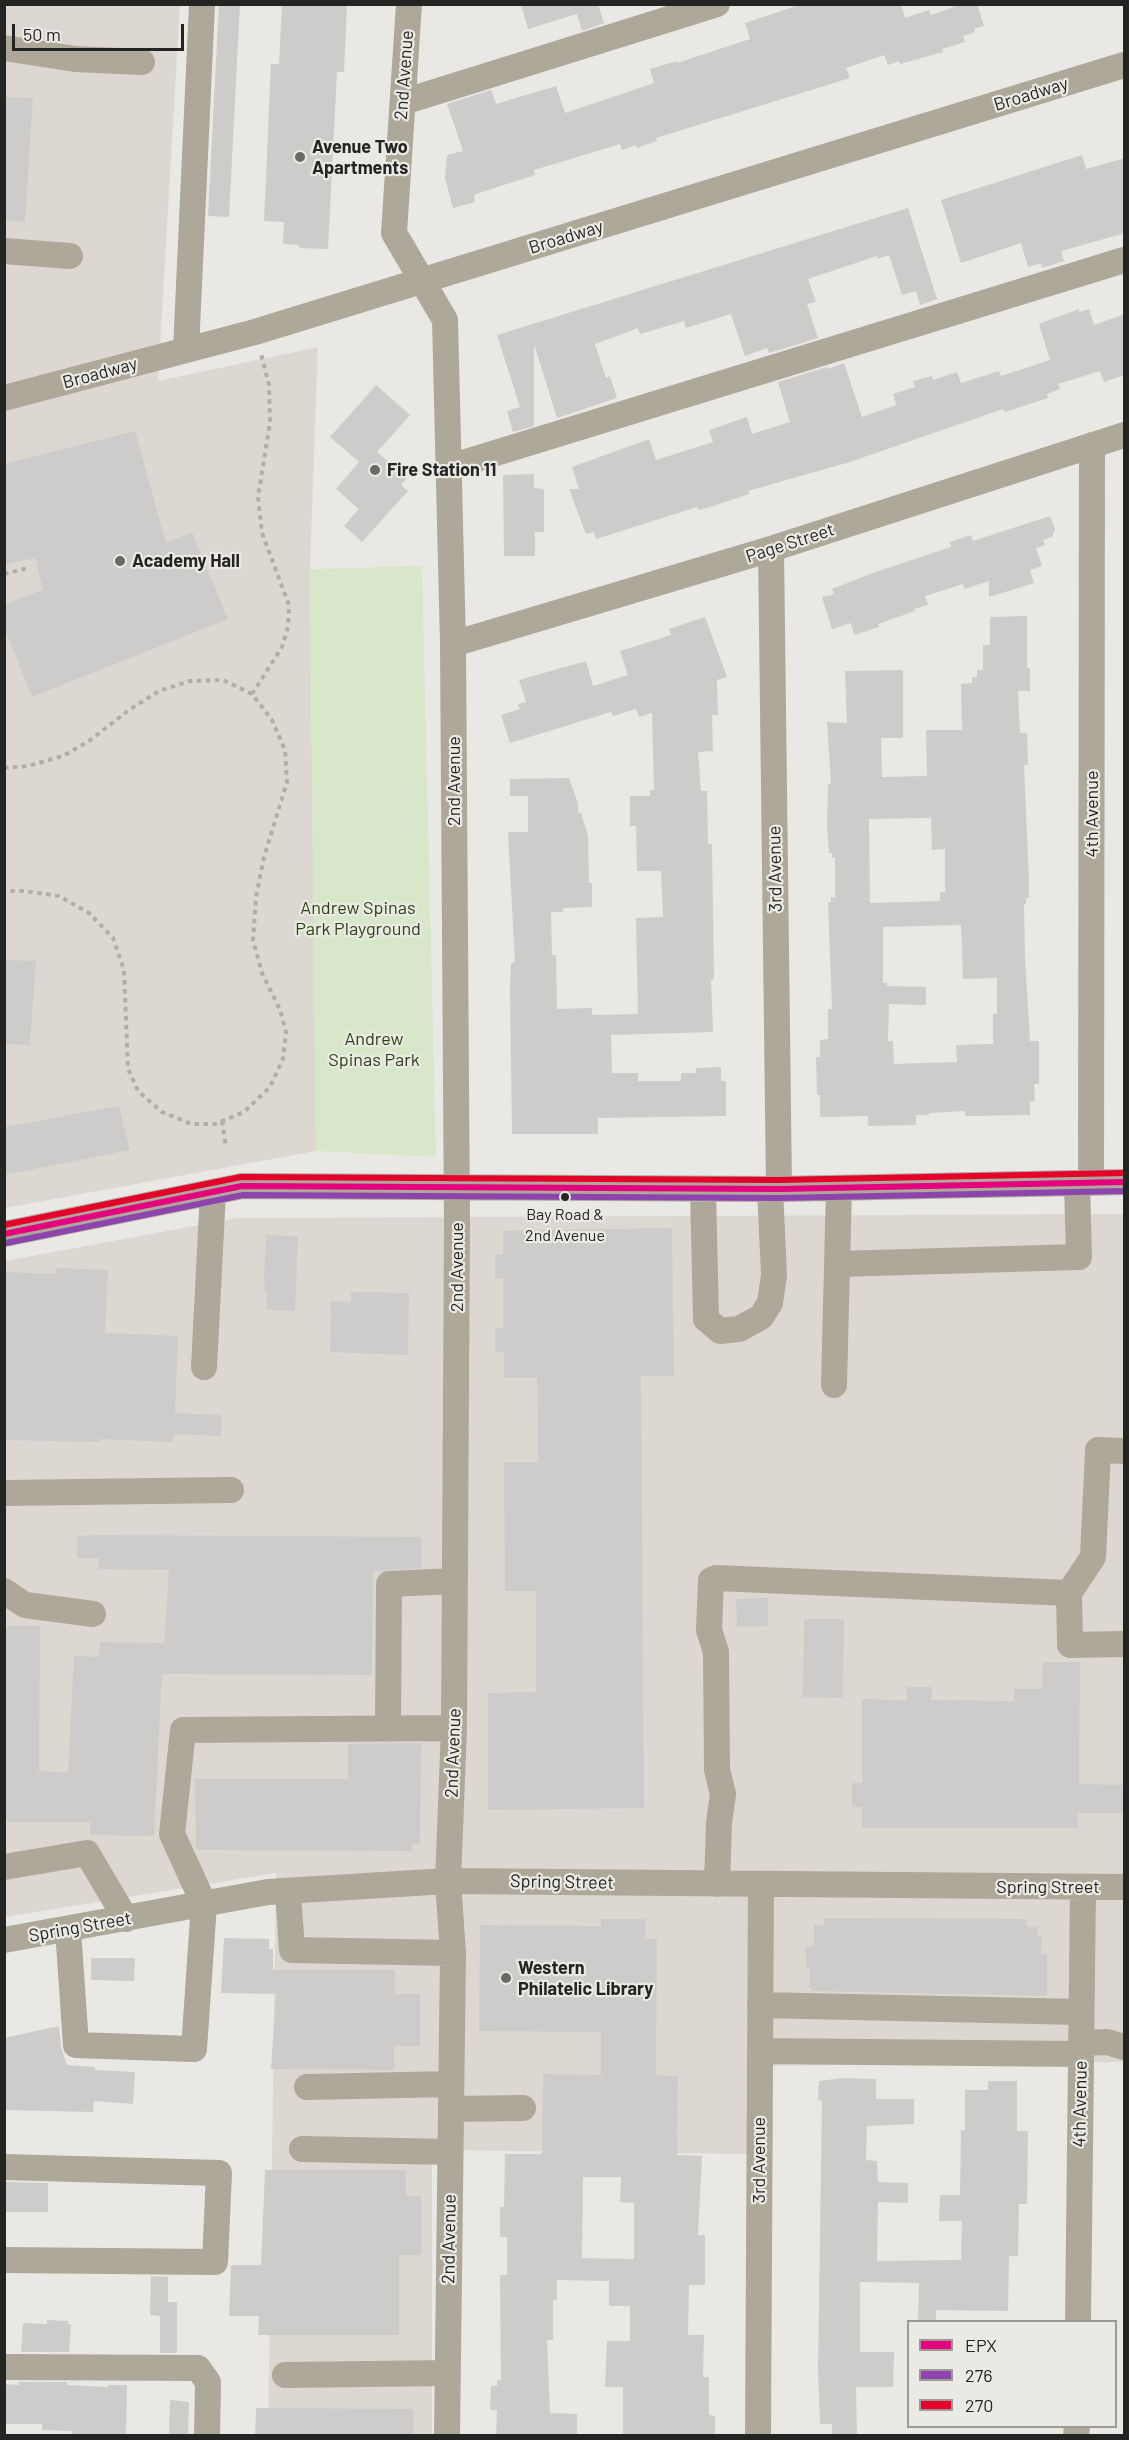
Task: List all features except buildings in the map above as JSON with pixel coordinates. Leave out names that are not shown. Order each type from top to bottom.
[{"type":"street","points":[[186,350],[202,4]]},
{"type":"street","name":"2nd Avenue","points":[[409,4],[394,233],[445,321],[453,644],[457,1189],[454,1728],[448,1881],[453,1953],[447,2436]]},
{"type":"street","points":[[403,102],[717,4]]},
{"type":"street","points":[[4,48],[75,59],[142,62]]},
{"type":"street","name":"Broadway","points":[[4,398],[255,332],[1125,65]]},
{"type":"street","points":[[4,251],[70,256]]},
{"type":"street","points":[[450,467],[1125,260]]},
{"type":"street","name":"Page Street","points":[[453,644],[771,549],[1125,435]]},
{"type":"street","name":"4th Avenue","points":[[837,1264],[1078,1257],[1084,1183],[1092,445]]},
{"type":"street","name":"3rd Avenue","points":[[703,1189],[706,1319],[720,1331],[739,1329],[760,1317],[770,1303],[774,1275],[771,549]]},
{"type":"street","points":[[4,1234],[242,1186],[775,1189],[1125,1182]]},
{"type":"street","points":[[834,1385],[838,1188]]},
{"type":"street","points":[[204,1367],[213,1192]]},
{"type":"street","points":[[1125,1451],[1098,1450],[1093,1557],[1069,1593],[1070,1645],[1125,1644]]},
{"type":"street","points":[[4,1493],[231,1490]]},
{"type":"street","points":[[717,1884],[719,1823],[723,1794],[717,1770],[716,1652],[709,1630],[711,1580],[716,1578],[1069,1593]]},
{"type":"street","points":[[388,1728],[389,1584],[455,1581]]},
{"type":"street","points":[[4,1591],[25,1605],[93,1614]]},
{"type":"street","points":[[68,1930],[76,2045],[194,2049],[204,1904],[172,1834],[183,1730],[454,1728]]},
{"type":"street","points":[[4,1868],[87,1853],[126,1919]]},
{"type":"street","name":"Spring Street","points":[[4,1940],[268,1892],[448,1881],[1125,1887]]},
{"type":"street","name":"3rd Avenue","points":[[758,2436],[760,1885]]},
{"type":"street","name":"4th Avenue","points":[[1078,2320],[1083,1887]]},
{"type":"street","points":[[288,1892],[292,1950],[453,1953]]},
{"type":"street","points":[[760,2005],[1081,2012]]},
{"type":"street","points":[[760,2051],[1081,2049],[1107,2043],[1125,2047]]},
{"type":"street","points":[[307,2087],[451,2096],[523,2108]]},
{"type":"street","points":[[302,2149],[450,2152]]},
{"type":"street","points":[[4,2167],[219,2173],[214,2262],[4,2260]]},
{"type":"street","points":[[4,2367],[198,2368],[208,2382],[207,2436]]},
{"type":"street","points":[[285,2375],[448,2373]]},
{"type":"path","points":[[252,694],[282,647],[288,627],[288,605],[262,533],[258,497],[270,422],[269,385],[255,332]]},
{"type":"path","points":[[4,574],[28,568]]},
{"type":"path","points":[[4,768],[28,766],[63,756],[89,741],[129,710],[159,691],[190,681],[223,680],[252,694],[272,720],[285,750],[287,782],[264,857],[256,897],[254,940],[262,973],[280,1010],[286,1032],[284,1059],[270,1087],[244,1112],[215,1124],[191,1124],[162,1112],[138,1091],[128,1069],[124,970],[113,938],[89,913],[59,897],[24,891],[4,891]]},
{"type":"path","points":[[222,1121],[226,1147]]},
{"type":"shaded area","points":[[4,5],[180,5],[158,381],[318,347],[310,569],[316,1151],[5,1208]]},
{"type":"shaded area","points":[[1124,1214],[1124,2062],[747,2066],[751,2154],[432,2150],[432,2435],[268,2435],[276,1873],[5,1917],[5,1261],[237,1218]]},
{"type":"green space","name":"Andrew Spinas Park","points":[[422,566],[436,1157],[316,1151],[310,569]]},
{"type":"transit line","name":"270","points":[[4,1225],[241,1177],[779,1180],[1124,1173]]},
{"type":"transit line","name":"EPX","points":[[4,1234],[242,1186],[779,1189],[1124,1182]]},
{"type":"transit line","name":"276","points":[[6,1243],[243,1195],[779,1198],[1124,1191]]},
{"type":"place","name":"Avenue Two Apartments","points":[[300,157]]},
{"type":"place","name":"Fire Station 11","points":[[375,470]]},
{"type":"place","name":"Academy Hall","points":[[120,561]]},
{"type":"place","name":"Bay Road & 2nd Avenue","points":[[565,1197]]},
{"type":"place","name":"Western Philatelic Library","points":[[506,1978]]},
{"type":"park label","name":"Andrew Spinas Park Playground","points":[[358,918]]}]
